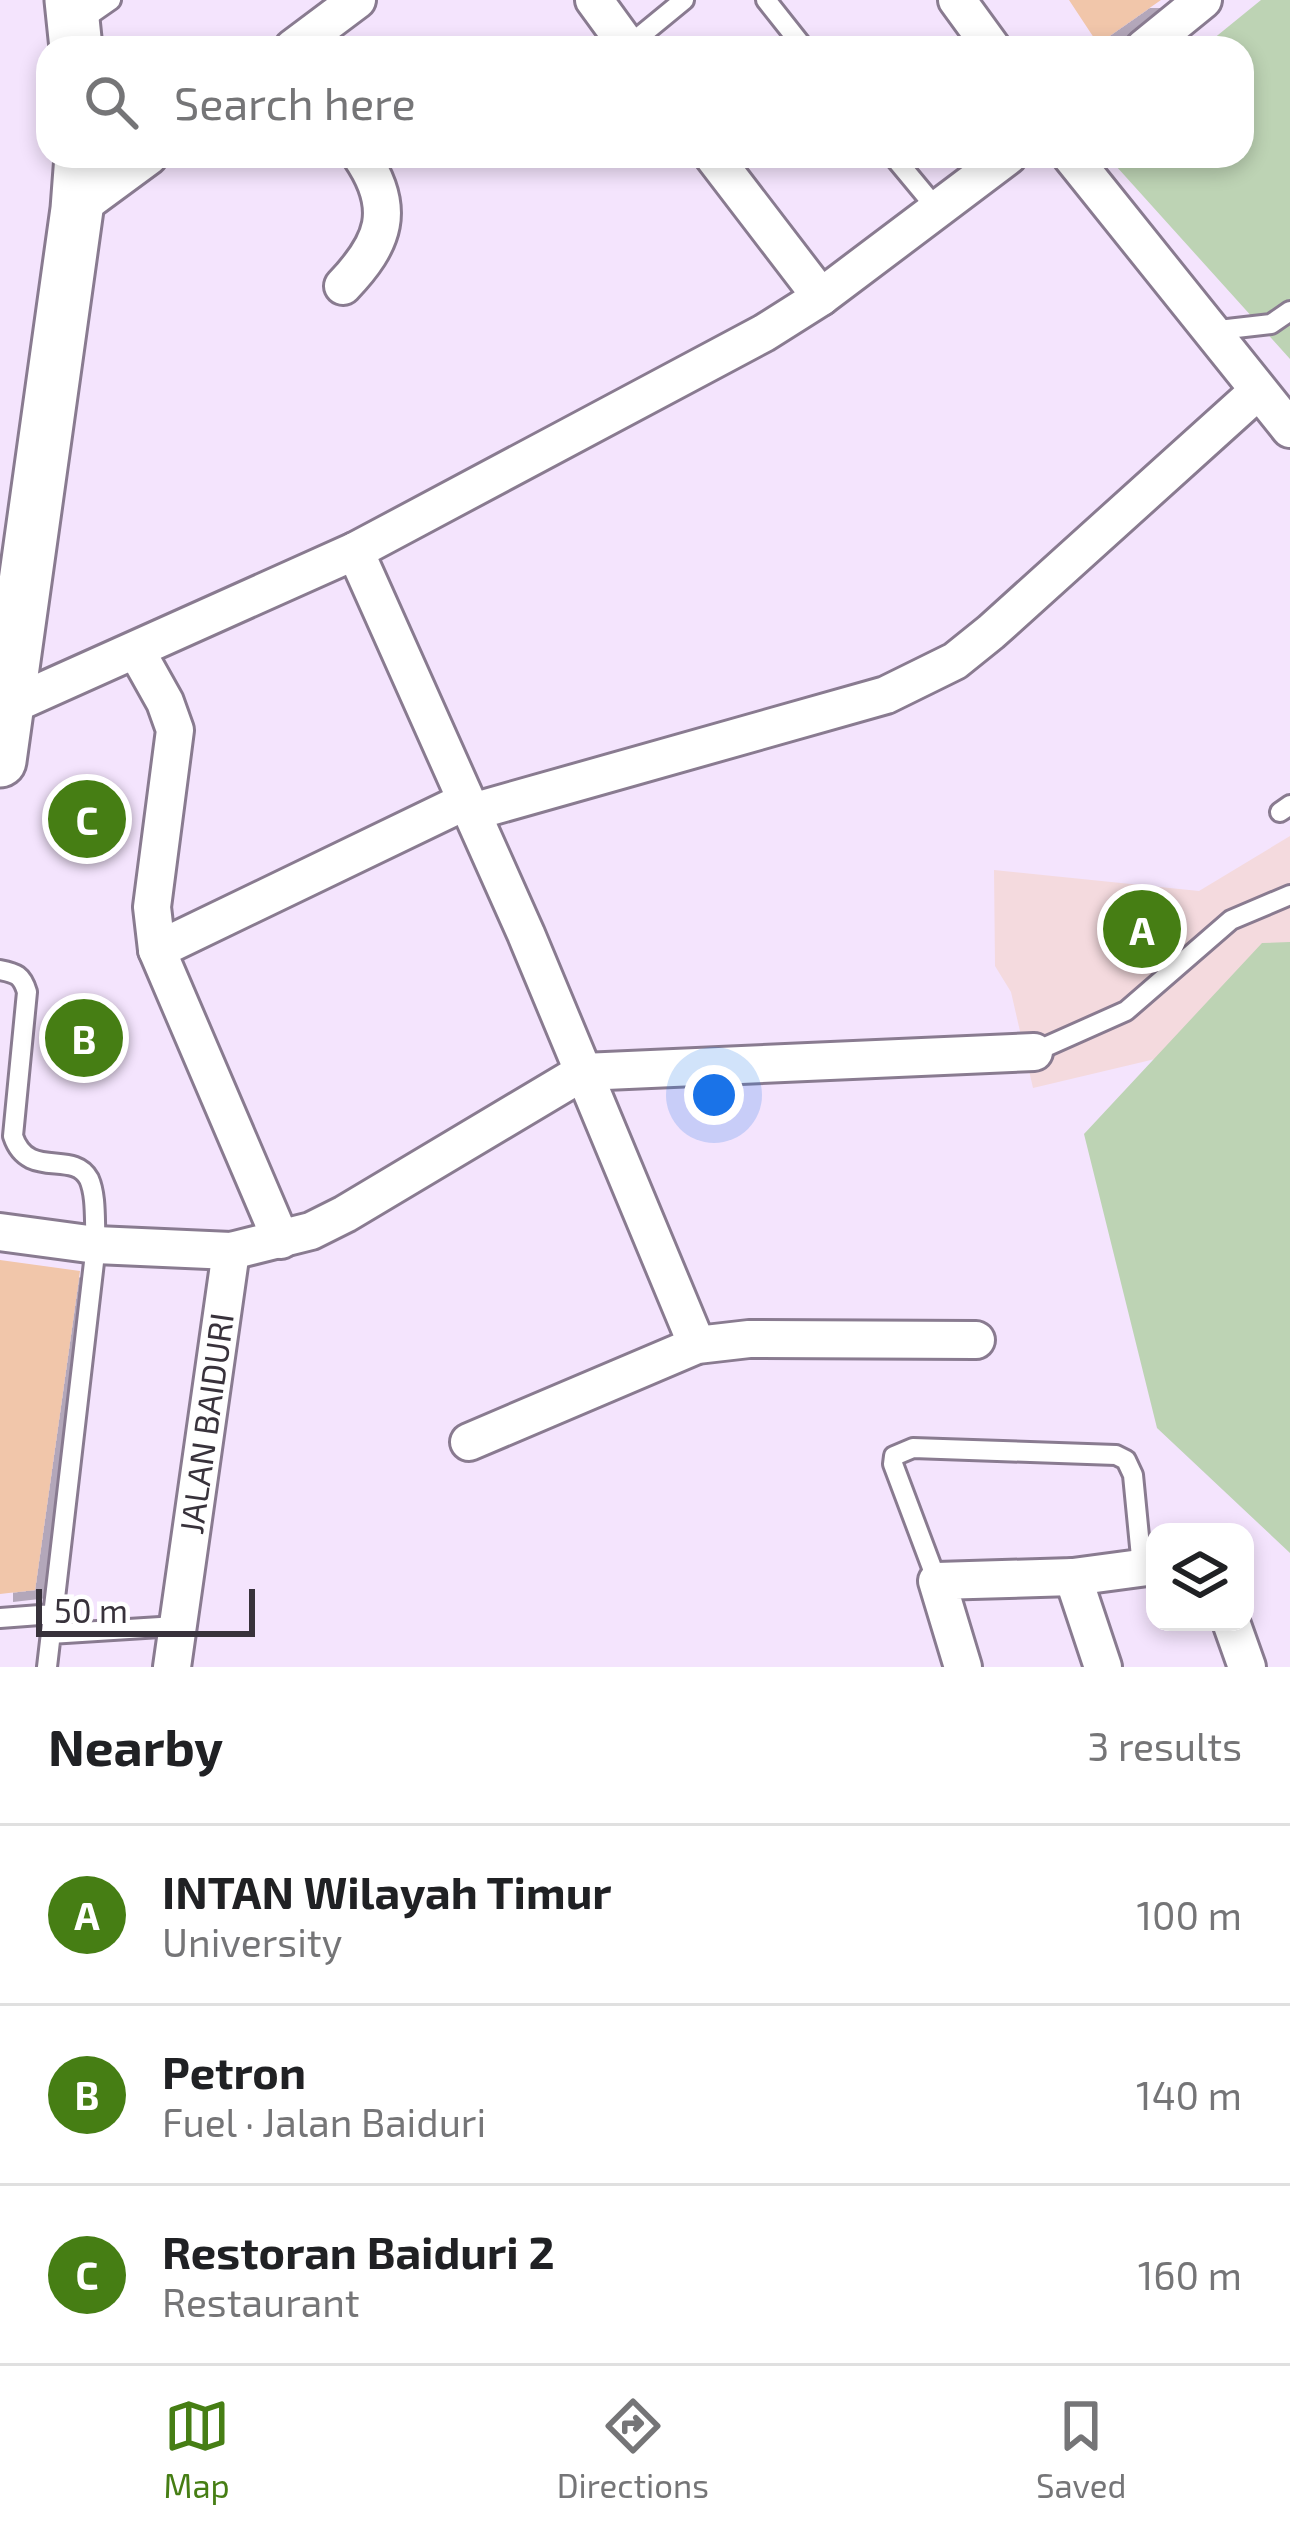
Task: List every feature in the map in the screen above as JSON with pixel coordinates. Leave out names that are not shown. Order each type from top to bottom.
[{"type":"street","points":[[309,36],[357,0]]},
{"type":"street","points":[[593,0],[621,36]]},
{"type":"street","points":[[956,0],[983,36]]},
{"type":"street","points":[[1159,36],[1203,0]]},
{"type":"street","points":[[0,760],[80,168]]},
{"type":"street","points":[[77,209],[133,168]]},
{"type":"street","points":[[343,286],[364,263],[382,228],[378,190],[367,168]]},
{"type":"street","points":[[722,168],[821,297]]},
{"type":"street","points":[[7,707],[355,551],[764,333],[821,297],[992,168]]},
{"type":"street","points":[[1081,168],[1288,426]]},
{"type":"street","points":[[157,950],[469,806],[886,695],[926,679],[991,632],[1258,391]]},
{"type":"street","points":[[355,551],[469,806],[697,1345]]},
{"type":"street","points":[[137,652],[175,730],[152,907],[157,950],[280,1240]]},
{"type":"street","points":[[0,1232],[96,1245],[231,1251],[280,1240],[346,1214],[583,1072],[1034,1052]]},
{"type":"street","name":"JALAN BAIDURI","points":[[172,1667],[231,1251]]},
{"type":"street","points":[[469,1442],[697,1345],[749,1340],[976,1340]]},
{"type":"street","points":[[963,1667],[937,1581],[1073,1577],[1146,1566]]},
{"type":"street","points":[[1073,1577],[1103,1667]]},
{"type":"street","points":[[1234,1631],[1247,1667]]},
{"type":"lane","points":[[642,36],[684,0]]},
{"type":"lane","points":[[766,0],[794,36]]},
{"type":"lane","points":[[903,168],[937,209]]},
{"type":"lane","points":[[1210,331],[1271,324],[1290,311]]},
{"type":"lane","points":[[1034,1052],[1126,1011],[1231,920],[1290,896]]},
{"type":"lane","points":[[0,970],[16,973],[27,992],[13,1136],[17,1148],[34,1161],[79,1167],[92,1185],[96,1245],[47,1667]]},
{"type":"lane","points":[[937,1581],[892,1465],[894,1456],[913,1448],[1116,1455],[1126,1460],[1133,1475],[1146,1554]]},
{"type":"lane","points":[[0,1618],[52,1624],[176,1626]]},
{"type":"shaded area","points":[[1290,836],[1290,1027],[1033,1088],[1011,992],[995,966],[994,870],[1199,891]]},
{"type":"green space","points":[[1261,0],[1290,0],[1290,359],[1118,168],[1254,168],[1254,36],[1217,36]]},
{"type":"green space","points":[[1290,942],[1290,1553],[1157,1428],[1084,1134],[1262,943]]},
{"type":"building","points":[[1069,0],[1161,0],[1109,36],[1093,36]]},
{"type":"building","points":[[0,1260],[80,1271],[35,1590],[0,1594]]},
{"type":"place","name":"Restoran Baiduri 2","points":[[87,819]]},
{"type":"place","name":"INTAN Wilayah Timur","points":[[1142,929]]},
{"type":"place","name":"Petron","points":[[84,1038]]}]
